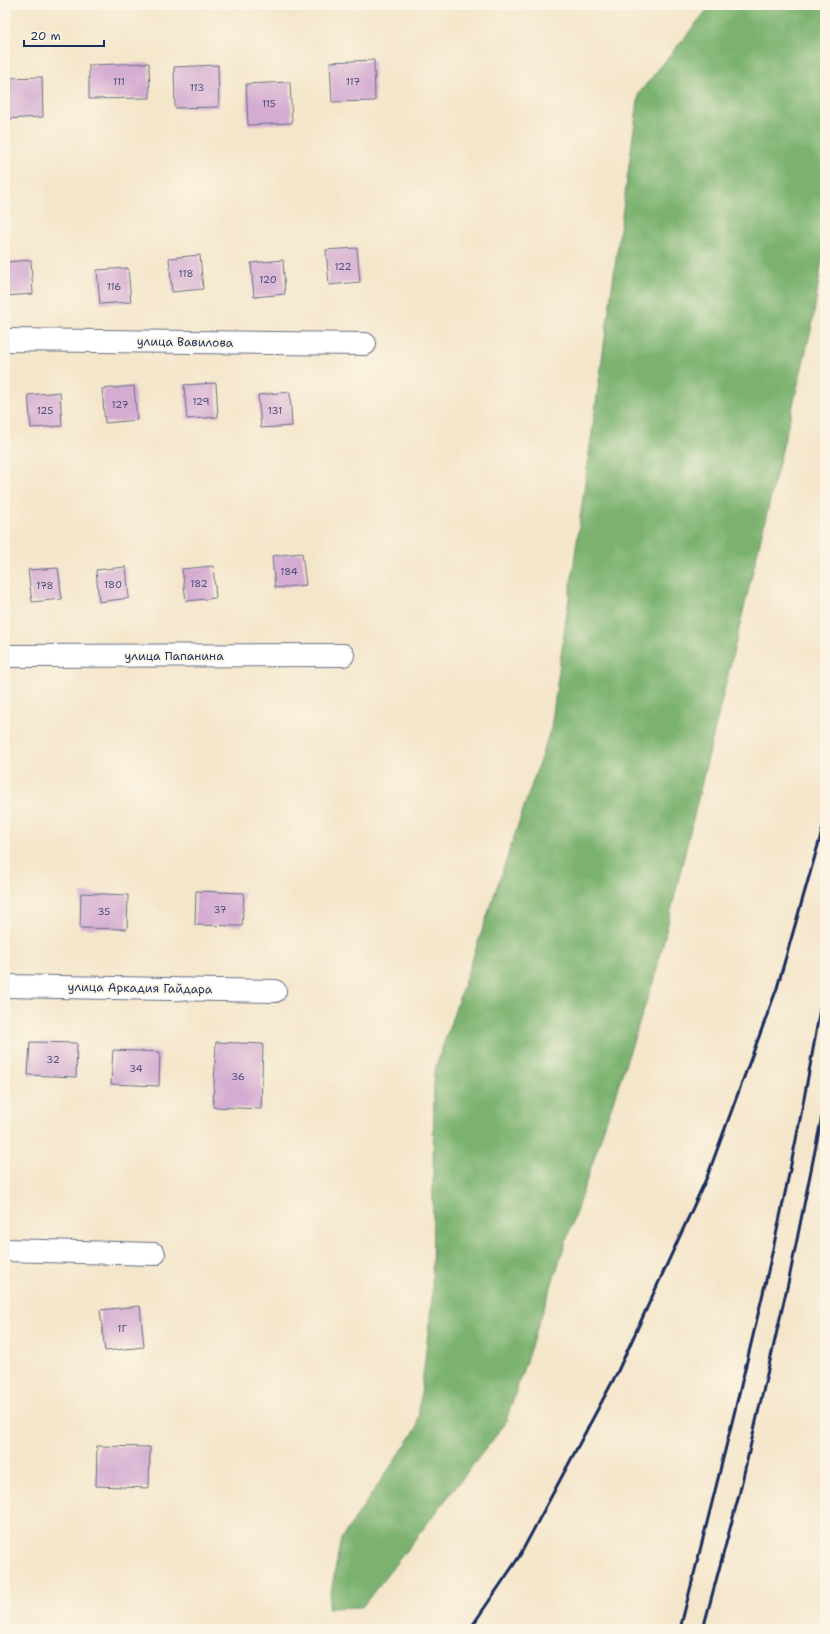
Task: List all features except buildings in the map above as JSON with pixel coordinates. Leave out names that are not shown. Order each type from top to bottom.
[{"type":"street","name":"улица Вавилова","points":[[5,340],[365,344]]},
{"type":"street","name":"улица Папанина","points":[[5,656],[343,655]]},
{"type":"street","name":"улица Аркадия Гайдара","points":[[5,986],[275,991]]},
{"type":"street","points":[[5,1250],[154,1254]]},
{"type":"green space","points":[[711,5],[825,5],[825,240],[812,326],[656,973],[505,1424],[362,1607],[328,1608],[341,1539],[417,1428],[432,1298],[434,1072],[551,728],[639,93]]},
{"type":"railway","points":[[470,1629],[519,1557],[617,1373],[707,1177],[777,988],[825,821]]},
{"type":"railway","points":[[680,1629],[741,1386],[779,1223],[796,1141],[825,977]]},
{"type":"railway","points":[[703,1629],[739,1495],[789,1279],[825,1101]]}]
